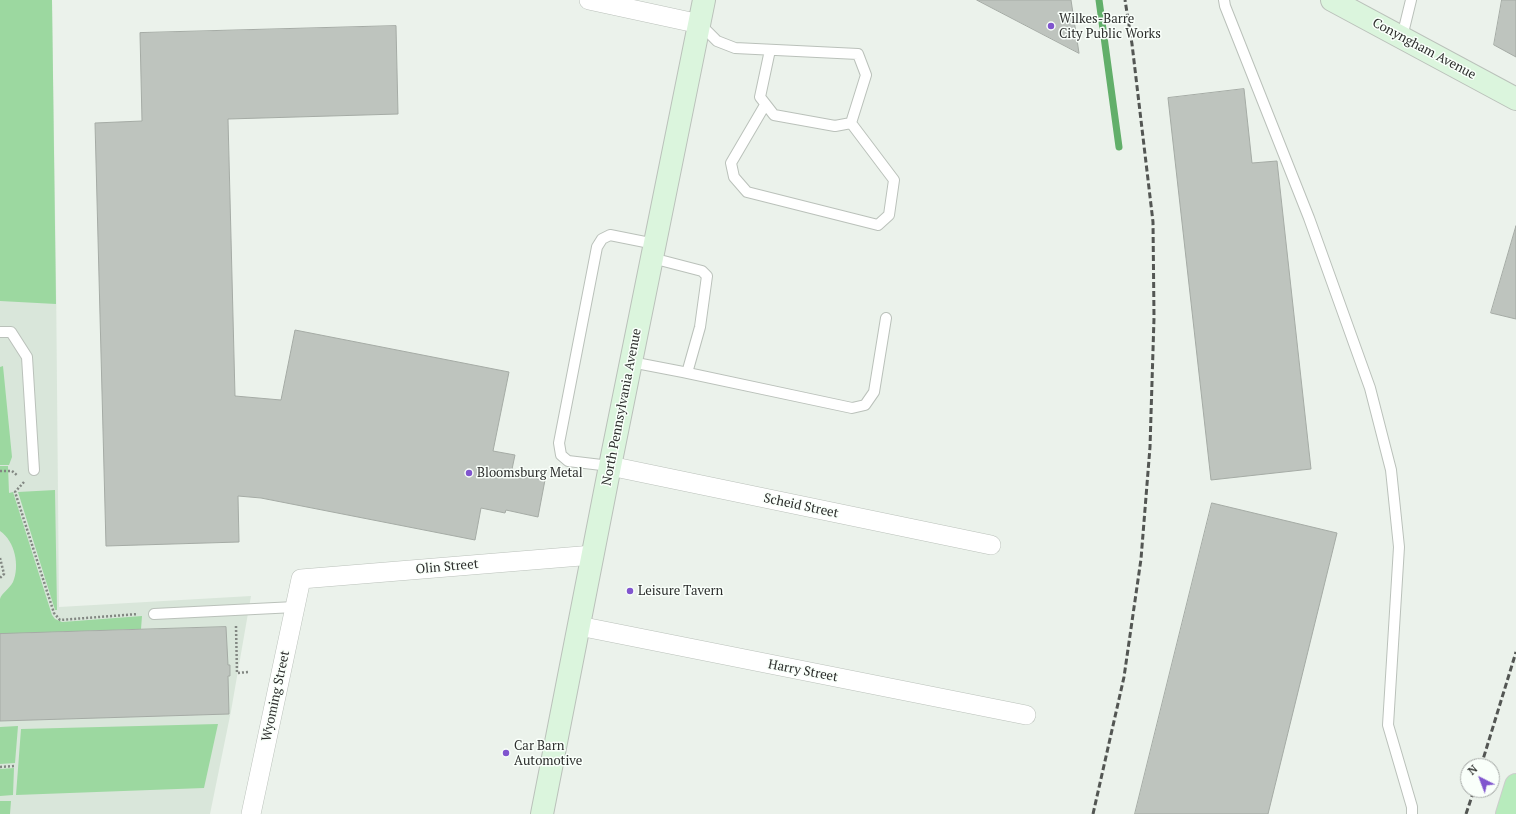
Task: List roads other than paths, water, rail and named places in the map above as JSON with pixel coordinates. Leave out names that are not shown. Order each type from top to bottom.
[{"type":"main road","points":[[1507,814],[1516,785]]},
{"type":"street","points":[[589,0],[700,24]]},
{"type":"street","name":"North Pennsylvania Avenue","points":[[542,814],[610,466],[704,0]]},
{"type":"street","name":"Conyngham Avenue","points":[[1332,0],[1516,99]]},
{"type":"street","name":"Scheid Street","points":[[610,466],[991,545]]},
{"type":"street","name":"Olin Street","points":[[301,579],[593,555]]},
{"type":"street","name":"Wyoming Street","points":[[251,814],[301,579]]},
{"type":"street","name":"Harry Street","points":[[579,626],[1026,715]]},
{"type":"lane","points":[[1224,0],[1224,6],[1309,218],[1370,388],[1390,470],[1399,547],[1388,725],[1412,807],[1412,814]]},
{"type":"lane","points":[[1402,37],[1411,0]]},
{"type":"lane","points":[[700,24],[717,42],[735,48],[858,54],[866,75],[851,122]]},
{"type":"lane","points":[[770,50],[760,97],[774,115],[835,126],[851,122]]},
{"type":"lane","points":[[766,105],[731,163],[734,177],[747,192],[878,225],[888,215],[894,180],[851,122]]},
{"type":"lane","points":[[610,466],[568,461],[561,455],[559,443],[598,247],[602,239],[610,234],[702,271],[707,276],[700,327],[687,373]]},
{"type":"lane","points":[[632,362],[852,408],[865,405],[874,392],[886,318]]},
{"type":"lane","points":[[0,332],[11,332],[27,357],[34,470]]},
{"type":"lane","points":[[154,614],[295,607]]},
{"type":"waterway","points":[[1099,0],[1119,147]]},
{"type":"railway","points":[[1093,814],[1124,677],[1141,559],[1150,447],[1154,318],[1153,222],[1132,44],[1125,0]]},
{"type":"railway","points":[[1483,758],[1516,652]]},
{"type":"railway","points":[[1466,814],[1471,798]]},
{"type":"place","name":"Wilkes-Barre City Public Works","points":[[1051,26]]},
{"type":"place","name":"Bloomsburg Metal","points":[[469,473]]},
{"type":"place","name":"Leisure Tavern","points":[[630,591]]},
{"type":"place","name":"Car Barn Automotive","points":[[506,753]]}]
